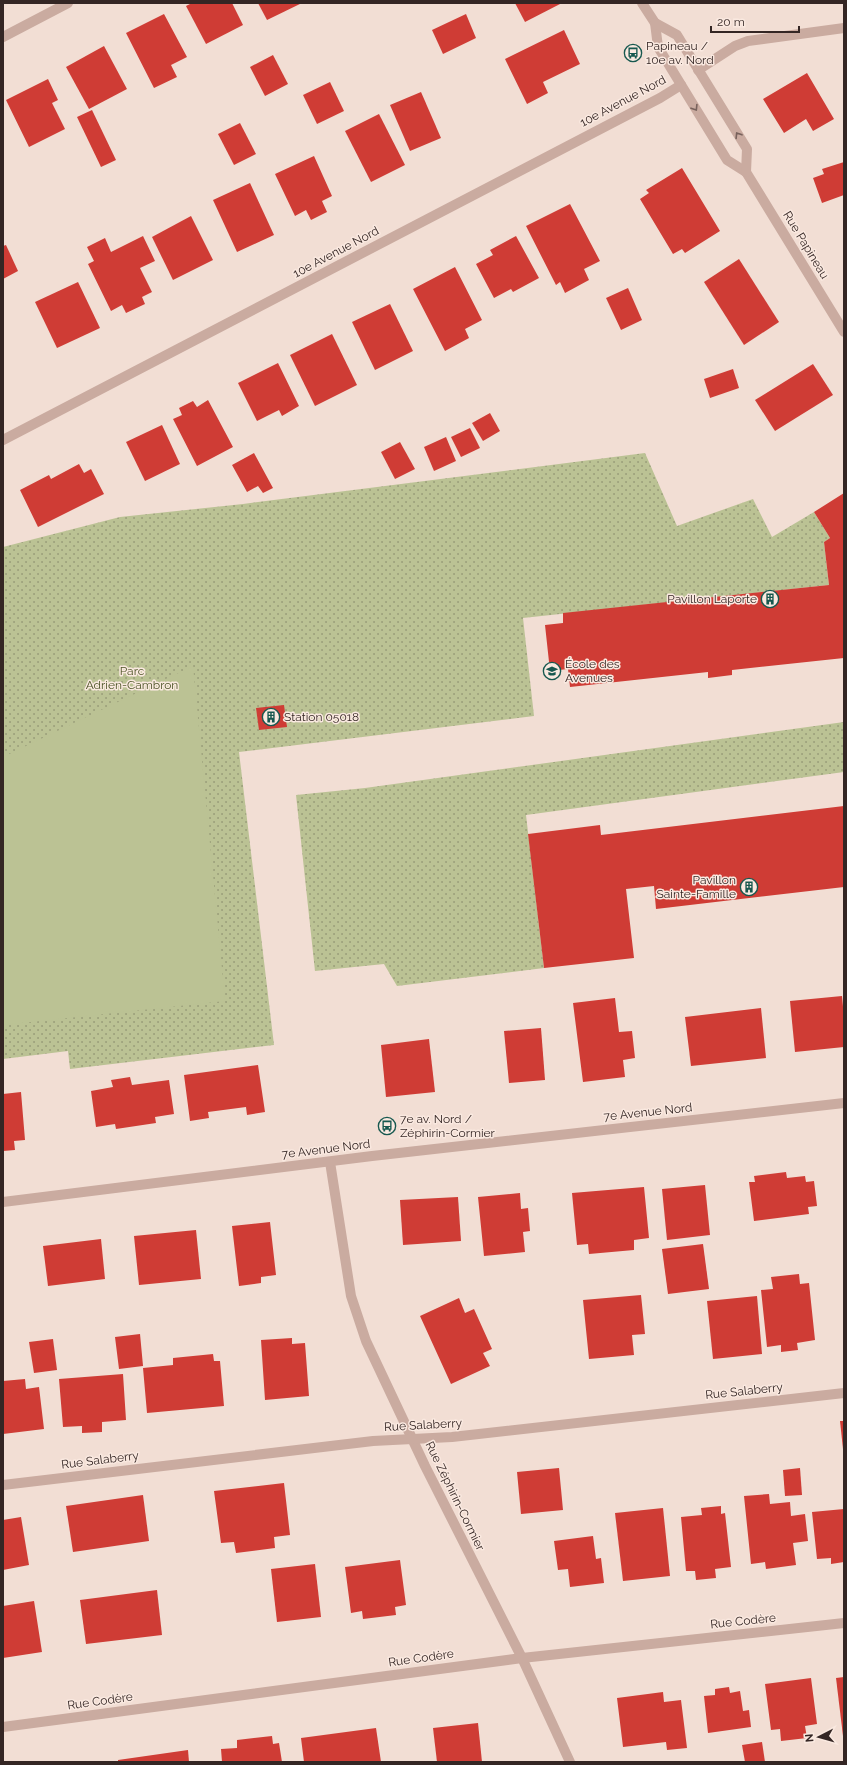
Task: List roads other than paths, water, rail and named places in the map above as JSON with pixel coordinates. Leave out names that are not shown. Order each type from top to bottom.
[{"type":"street","points":[[3,37],[68,3]]},
{"type":"street","name":"Rue Papineau","points":[[642,3],[655,23],[658,47],[727,160],[746,172],[844,332]]},
{"type":"street","name":"Rue Papineau","points":[[655,23],[677,35],[747,149],[746,172]]},
{"type":"street","points":[[698,70],[735,46],[748,41],[844,28]]},
{"type":"street","name":"10e Avenue Nord","points":[[3,440],[660,98],[681,85]]},
{"type":"street","name":"7e Avenue Nord","points":[[3,1202],[330,1162],[844,1103]]},
{"type":"street","name":"Rue Zéphirin-Cormier","points":[[330,1162],[350,1288],[358,1321],[412,1439],[522,1658],[570,1762]]},
{"type":"street","name":"Rue Salaberry","points":[[3,1485],[373,1441],[452,1437],[844,1393]]},
{"type":"street","name":"Rue Codère","points":[[3,1727],[522,1658],[844,1623]]},
{"type":"place","name":"Papineau / 10e av. Nord","points":[[633,53]]},
{"type":"place","name":"Pavillon Laporte","points":[[770,599]]},
{"type":"place","name":"École des Avenues","points":[[552,671]]},
{"type":"place","name":"Station 05018","points":[[271,717]]},
{"type":"place","name":"Pavillon Sainte-Famille","points":[[749,887]]},
{"type":"place","name":"7e av. Nord / Zéphirin-Cormier","points":[[387,1126]]},
{"type":"park label","name":"Parc Adrien-Cambron","points":[[132,678]]}]
